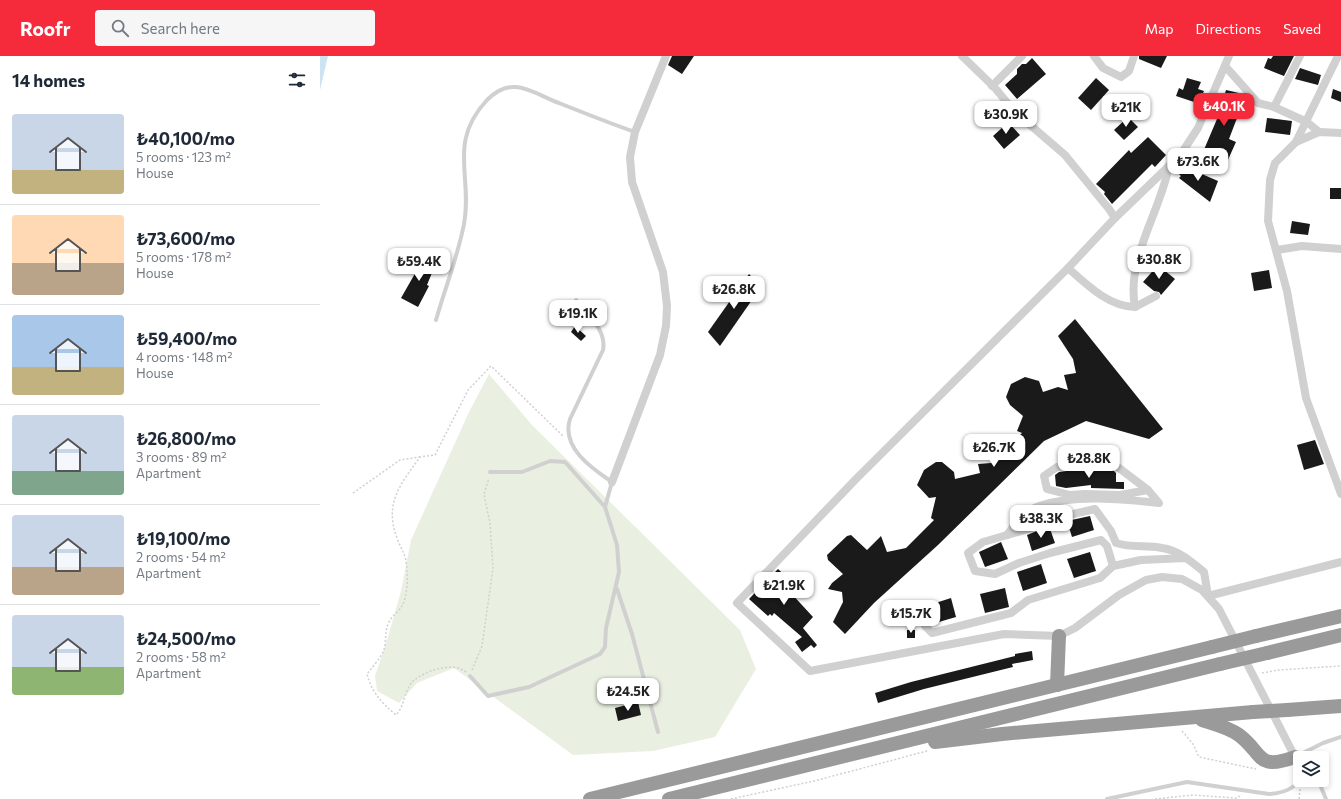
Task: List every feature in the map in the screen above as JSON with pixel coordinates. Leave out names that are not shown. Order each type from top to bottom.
[{"type":"highway","points":[[1260,635],[1341,611]]},
{"type":"highway","points":[[590,799],[1341,616]]},
{"type":"highway","points":[[669,799],[1341,635]]},
{"type":"highway","points":[[1057,685],[1059,636]]},
{"type":"highway","points":[[707,790],[937,741],[1253,712],[1341,706]]},
{"type":"highway","points":[[1192,718],[1221,725],[1239,734],[1262,760],[1271,763],[1293,760]]},
{"type":"street","points":[[612,482],[660,355],[666,326],[667,306],[663,272],[631,176],[630,157],[636,132],[666,56]]},
{"type":"street","points":[[962,56],[1014,111],[1065,155],[1115,218]]},
{"type":"street","points":[[992,86],[1022,56]]},
{"type":"street","points":[[1094,56],[1103,68],[1121,77],[1129,71],[1134,56]]},
{"type":"street","points":[[1229,56],[1198,128],[1183,151],[856,480],[737,603],[810,671],[1004,634],[1059,636],[1075,628],[1119,595],[1146,580],[1162,577],[1182,579],[1202,590],[1219,609],[1293,752]]},
{"type":"street","points":[[1274,107],[1300,56]]},
{"type":"street","points":[[1338,56],[1296,142],[1275,163],[1270,180],[1268,221],[1287,292],[1306,398],[1341,494]]},
{"type":"street","points":[[1225,66],[1258,103],[1274,107],[1307,122],[1319,132]]},
{"type":"street","points":[[1296,142],[1319,132],[1341,133]]},
{"type":"street","points":[[1135,307],[1134,274],[1166,183],[1169,166]]},
{"type":"street","points":[[1277,250],[1302,246],[1341,249]]},
{"type":"street","points":[[1068,268],[1102,295],[1123,307],[1135,307],[1156,296]]},
{"type":"street","points":[[1007,535],[1018,519],[1038,507],[1067,501],[1120,499],[1159,503],[1148,490],[1115,465],[1090,462],[1057,467],[1044,476],[1047,489],[1070,495],[1120,495],[1148,490]]},
{"type":"street","points":[[1114,566],[1107,546],[1101,540],[1050,553],[1019,563],[995,574],[975,570],[968,553],[983,542],[1052,519],[1095,509],[1111,530],[1116,543],[1129,547],[1162,548],[1186,558],[1204,572],[1208,596]]},
{"type":"street","points":[[921,610],[925,626],[932,633],[1011,613],[1028,600],[1100,578],[1114,566],[1141,560],[1186,558]]},
{"type":"street","points":[[1208,596],[1341,562]]},
{"type":"lane","points":[[436,320],[464,223],[466,198],[463,158],[466,134],[477,111],[491,96],[505,88],[523,89],[604,122],[636,132]]},
{"type":"lane","points":[[576,300],[601,331],[604,345],[570,419],[567,431],[571,444],[592,467],[612,482],[605,507]]},
{"type":"lane","points":[[470,676],[488,696],[529,687],[600,654],[605,646],[606,628],[617,588],[619,554],[605,507],[565,462],[550,461],[522,472],[490,472]]},
{"type":"lane","points":[[617,588],[632,634],[658,732]]},
{"type":"lane","points":[[1310,751],[1323,743],[1341,738]]},
{"type":"lane","points":[[1107,799],[1187,782],[1208,783],[1269,794],[1286,791],[1293,786]]},
{"type":"lane","points":[[1321,787],[1326,799]]},
{"type":"path","points":[[352,493],[400,460],[435,455],[468,390],[491,366],[571,444]]},
{"type":"path","points":[[420,458],[403,481],[392,502],[392,520],[397,539],[405,553],[408,571],[406,591],[402,606],[392,616],[385,632],[385,647],[367,674],[370,685],[380,701],[396,715],[401,710],[404,697],[413,681],[429,672],[448,666],[461,668],[470,676],[482,646],[493,568],[490,523],[484,494],[490,472]]},
{"type":"path","points":[[1252,675],[1278,670],[1341,666]]},
{"type":"path","points":[[1181,730],[1193,744],[1199,757],[1251,769],[1259,769]]},
{"type":"path","points":[[731,799],[822,780],[930,750]]},
{"type":"path","points":[[1155,799],[1193,795],[1236,798],[1252,792]]},
{"type":"green space","points":[[489,374],[532,425],[740,630],[756,669],[715,737],[653,751],[573,755],[454,668],[417,683],[399,703],[377,691],[375,676],[401,591],[411,540],[469,412]]},
{"type":"water","points":[[320,56],[328,56],[320,90]]},
{"type":"building","points":[[672,56],[694,56],[682,74],[668,65]]},
{"type":"building","points":[[1139,56],[1167,56],[1161,68],[1139,59]]},
{"type":"building","points":[[1273,56],[1294,56],[1284,76],[1264,68],[1268,58],[1271,59]]},
{"type":"building","points":[[1032,58],[1046,74],[1017,99],[1005,85],[1017,74],[1017,69],[1022,64],[1026,64]]},
{"type":"building","points":[[1300,68],[1321,75],[1318,85],[1295,79]]},
{"type":"building","points":[[1096,78],[1109,90],[1091,110],[1078,98]]},
{"type":"building","points":[[1187,78],[1201,82],[1198,89],[1204,91],[1201,98],[1196,96],[1194,102],[1176,96],[1179,88],[1183,90]]},
{"type":"building","points":[[1333,89],[1341,92],[1341,102],[1331,98]]},
{"type":"building","points":[[1226,90],[1239,93],[1237,103],[1242,105],[1229,139],[1236,142],[1227,162],[1203,152],[1217,119],[1211,116],[1216,104],[1221,106]]},
{"type":"building","points":[[1128,117],[1138,127],[1124,140],[1114,130]]},
{"type":"building","points":[[1267,118],[1292,121],[1290,135],[1265,132]]},
{"type":"building","points":[[1006,120],[1020,135],[1004,149],[993,136],[1003,127],[1000,125]]},
{"type":"building","points":[[1148,137],[1166,155],[1155,167],[1152,164],[1112,204],[1104,194],[1105,192],[1096,184],[1129,150],[1131,153]]},
{"type":"building","points":[[1181,165],[1218,181],[1210,202],[1179,178],[1181,176],[1176,171]]},
{"type":"building","points":[[1330,188],[1341,188],[1341,199],[1330,199]]},
{"type":"building","points":[[1292,221],[1310,224],[1308,235],[1290,233]]},
{"type":"building","points":[[420,256],[436,263],[427,285],[429,286],[418,307],[401,298],[417,270],[414,269]]},
{"type":"building","points":[[1158,265],[1175,279],[1161,295],[1159,292],[1154,291],[1143,282]]},
{"type":"building","points":[[1269,270],[1272,288],[1254,291],[1251,273]]},
{"type":"building","points":[[749,274],[761,287],[720,346],[708,332]]},
{"type":"building","points":[[1075,319],[1163,429],[1149,439],[1086,421],[1044,441],[938,545],[874,603],[845,634],[833,622],[843,602],[842,592],[828,589],[832,583],[843,574],[828,560],[827,555],[847,536],[851,535],[867,550],[881,536],[887,552],[906,548],[934,520],[931,518],[936,497],[929,498],[917,485],[924,470],[936,462],[942,462],[954,472],[955,479],[980,473],[978,464],[991,463],[1022,433],[1017,431],[1023,416],[1010,405],[1006,397],[1011,384],[1025,377],[1039,381],[1043,392],[1058,387],[1068,390],[1064,375],[1076,373],[1073,359],[1058,336]]},
{"type":"building","points":[[575,326],[586,336],[581,341],[571,332]]},
{"type":"building","points":[[1315,440],[1324,464],[1304,470],[1297,445]]},
{"type":"building","points":[[1089,468],[1113,470],[1116,473],[1116,482],[1124,482],[1124,489],[1091,488],[1091,485],[1066,488],[1056,486],[1055,475],[1059,472]]},
{"type":"building","points":[[1090,516],[1094,530],[1072,537],[1067,521]]},
{"type":"building","points":[[1049,526],[1055,543],[1032,551],[1027,535]]},
{"type":"building","points":[[1001,542],[1008,559],[985,567],[979,552]]},
{"type":"building","points":[[1090,552],[1096,571],[1074,578],[1067,559]]},
{"type":"building","points":[[1041,564],[1047,583],[1023,591],[1017,572]]},
{"type":"building","points":[[778,569],[794,584],[789,590],[790,592],[813,617],[803,628],[817,645],[814,648],[811,645],[802,652],[795,642],[802,637],[774,613],[772,616],[770,614],[768,616],[749,599]]},
{"type":"building","points":[[1005,588],[1009,607],[985,613],[980,594]]},
{"type":"building","points":[[951,598],[956,617],[932,624],[926,606]]},
{"type":"building","points":[[907,630],[915,630],[915,638],[907,638]]},
{"type":"building","points":[[1032,651],[1033,660],[1012,664],[1013,667],[924,689],[878,703],[875,693],[911,682],[1015,656],[1015,654]]},
{"type":"building","points":[[638,702],[641,715],[618,721],[615,708]]}]
